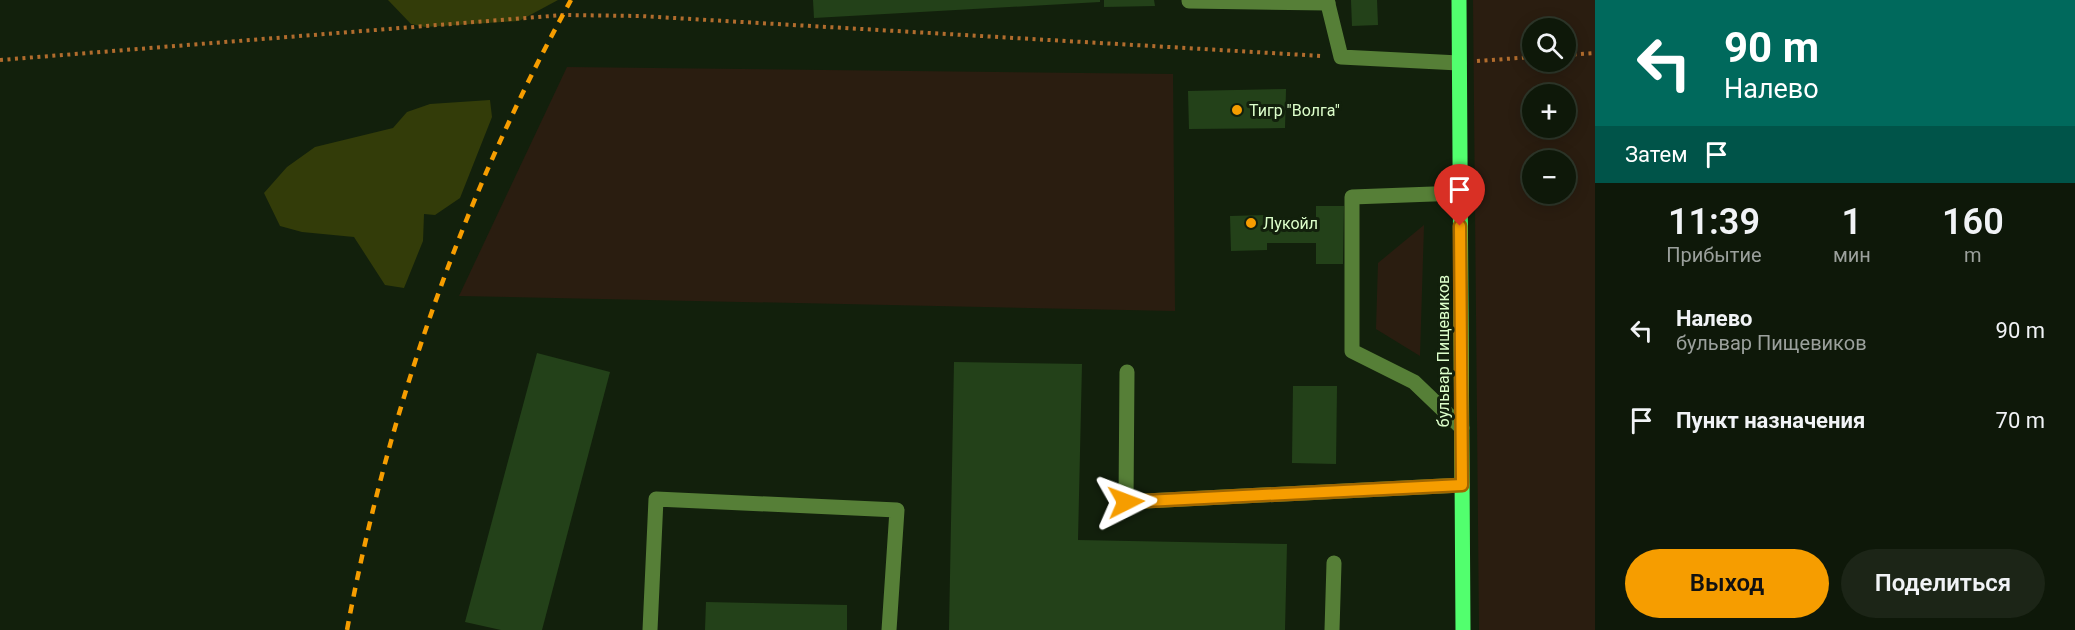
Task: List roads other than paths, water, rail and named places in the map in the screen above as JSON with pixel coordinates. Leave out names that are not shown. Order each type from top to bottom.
[{"type":"main road","name":"бульвар Пищевиков","points":[[1459,0],[1463,630]]},
{"type":"lane","points":[[1189,0],[1328,1],[1341,57],[1459,63]]},
{"type":"lane","points":[[1460,193],[1352,197],[1352,351],[1414,382],[1462,428]]},
{"type":"lane","points":[[1127,372],[1126,502],[1462,485]]},
{"type":"lane","points":[[650,630],[656,499],[897,510],[889,630]]},
{"type":"lane","points":[[1332,630],[1334,563]]},
{"type":"railway","points":[[347,630],[384,467],[407,386],[434,306],[463,227],[496,150],[571,0]]},
{"type":"place","name":"Тигр \"Волга\"","points":[[1237,110]]},
{"type":"place","name":"Лукойл","points":[[1251,223]]}]
